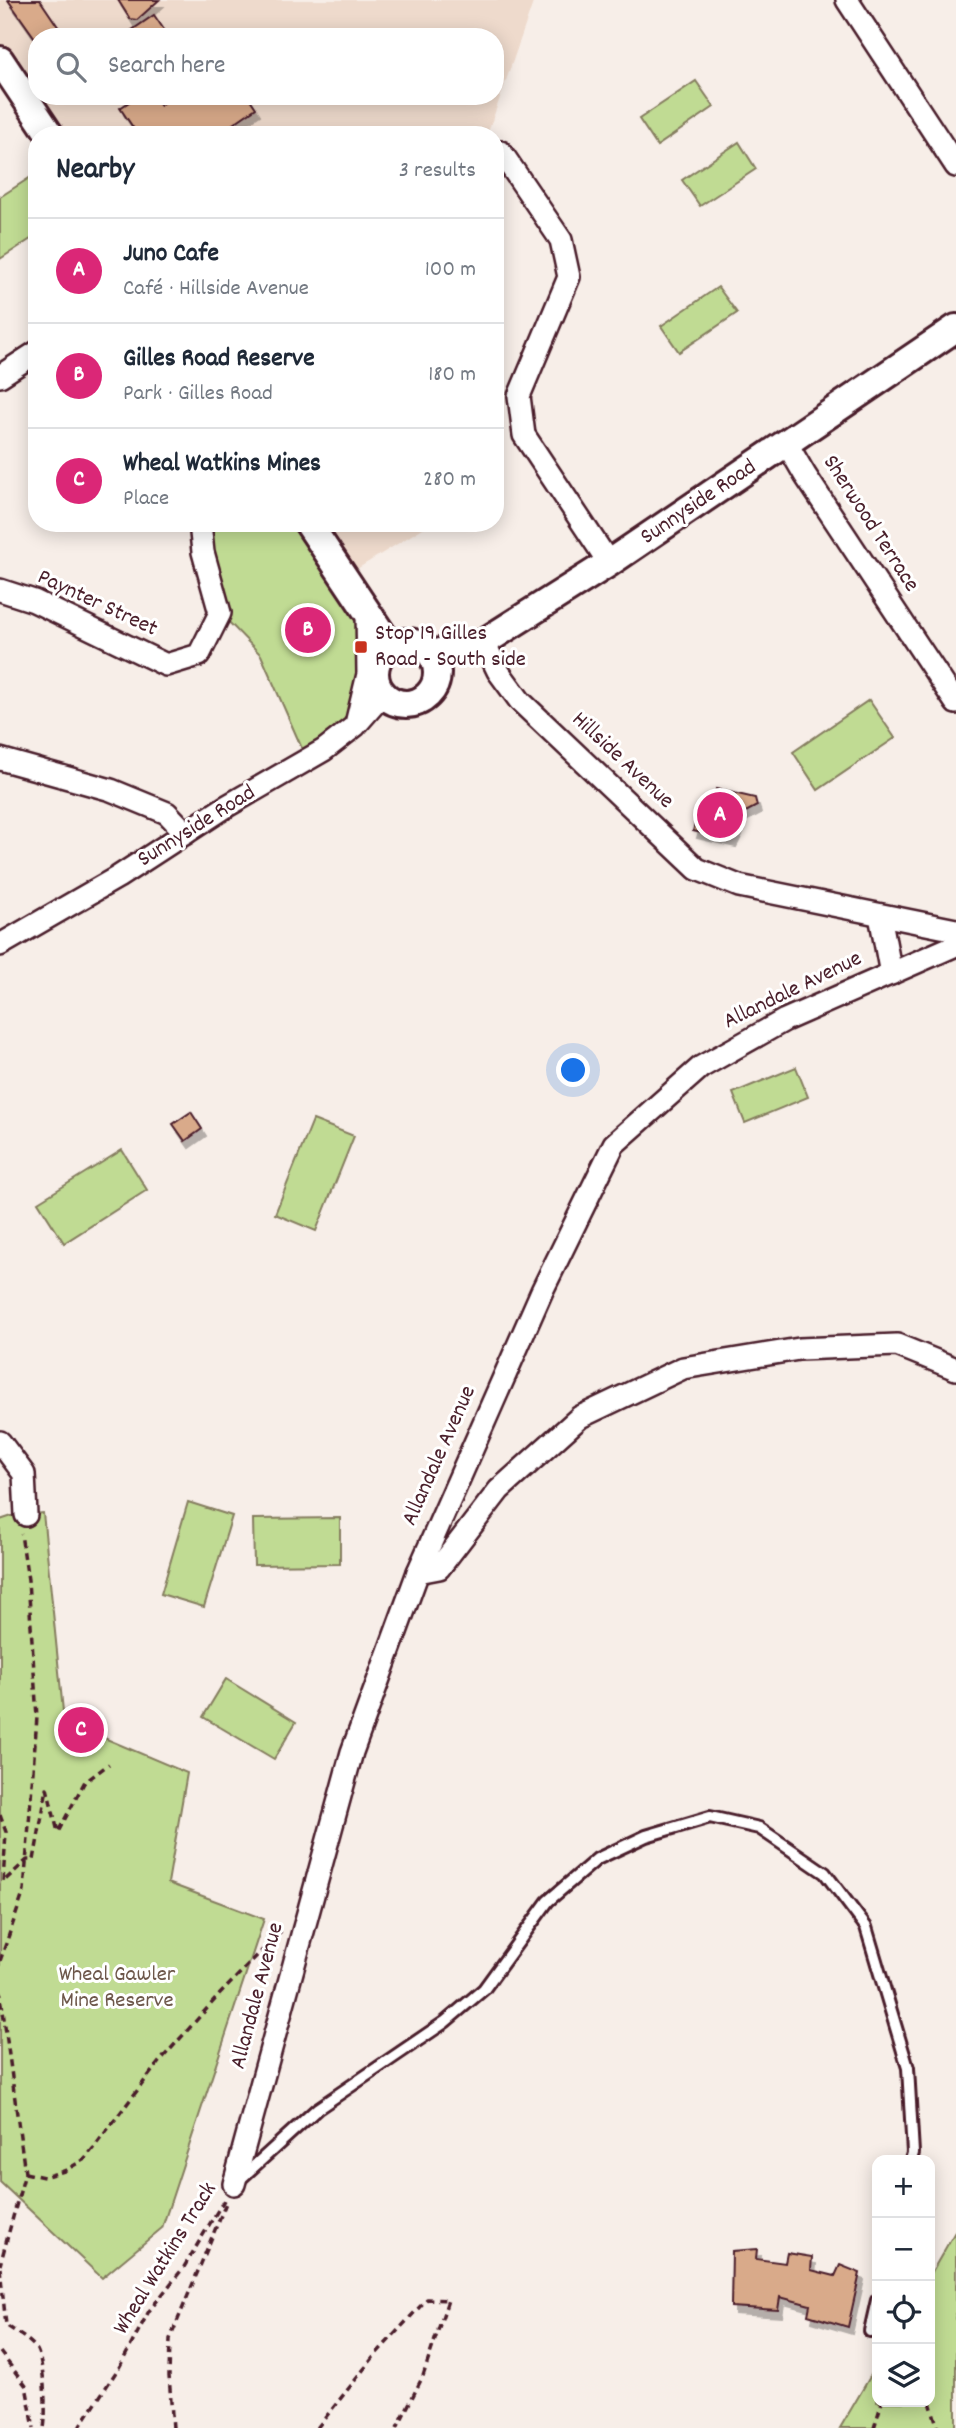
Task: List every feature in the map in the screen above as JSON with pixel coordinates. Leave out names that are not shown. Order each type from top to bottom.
[{"type":"street","points":[[847,0],[956,166]]},
{"type":"street","points":[[0,60],[28,102]]},
{"type":"street","points":[[30,105],[44,126]]},
{"type":"street","points":[[504,156],[561,240],[569,277],[519,396],[524,435],[609,563]]},
{"type":"street","name":"Sunnyside Road","points":[[430,654],[484,642],[609,563],[956,328]]},
{"type":"street","points":[[0,376],[28,358]]},
{"type":"street","name":"Sherwood Terrace","points":[[787,443],[805,475],[956,703]]},
{"type":"street","name":"Paynter Street","points":[[0,590],[34,601],[166,664],[199,655],[220,613],[203,552],[201,532]]},
{"type":"street","points":[[314,532],[390,646]]},
{"type":"street","points":[[355,726],[368,674],[367,611]]},
{"type":"street","name":"Hillside Avenue","points":[[484,642],[498,671],[520,701],[697,869],[738,886],[956,930]]},
{"type":"street","points":[[416,643],[430,654],[435,664],[436,680],[425,698],[415,703],[399,704],[383,694],[377,685],[375,669],[381,654],[390,646],[416,643]]},
{"type":"street","name":"Sunnyside Road","points":[[0,945],[118,877],[324,750],[355,726],[383,694]]},
{"type":"street","points":[[0,759],[122,795],[167,813],[186,833]]},
{"type":"street","points":[[880,915],[891,974]]},
{"type":"street","name":"Allandale Avenue","points":[[234,2184],[352,1752],[418,1572],[542,1291],[614,1144],[701,1067],[785,1020],[956,945]]},
{"type":"street","points":[[418,1572],[439,1568],[499,1490],[580,1417],[683,1368],[799,1349],[897,1345],[956,1369]]},
{"type":"street","points":[[0,1442],[24,1474],[26,1515]]},
{"type":"lane","points":[[234,2184],[317,2109],[445,2022],[484,1989],[548,1901],[597,1859],[646,1836],[710,1817],[759,1828],[825,1873],[866,1927],[908,2068],[912,2155]]},
{"type":"lane","points":[[870,2331],[872,2322]]},
{"type":"path","points":[[0,1961],[24,1891],[37,1717],[28,1580],[21,1536],[26,1515]]},
{"type":"path","points":[[0,1815],[6,1832],[3,1882],[27,1860],[34,1860],[47,1788],[58,1832],[84,1783],[109,1764]]},
{"type":"path","points":[[25,2173],[44,2177],[64,2171],[85,2159],[159,2062],[288,1921]]},
{"type":"path","points":[[0,1989],[25,2173],[0,2266],[6,2325],[36,2350],[45,2394],[44,2428]]},
{"type":"path","name":"Wheal Watkins Track","points":[[79,2428],[120,2366],[149,2311],[184,2266],[234,2184]]},
{"type":"path","name":"Wheal Watkins Track","points":[[173,2428],[169,2376],[170,2339],[234,2184]]},
{"type":"path","points":[[317,2428],[376,2354],[427,2299],[448,2300],[423,2376],[397,2428]]},
{"type":"path","points":[[0,2352],[26,2386],[34,2428]]},
{"type":"path","points":[[874,2428],[880,2407]]},
{"type":"path","points":[[932,2407],[938,2428]]},
{"type":"shaded area","points":[[0,0],[534,0],[504,86],[504,28],[28,28],[28,102],[0,60]]},
{"type":"shaded area","points":[[30,105],[497,105],[490,126],[44,126]]},
{"type":"shaded area","points":[[314,532],[416,532],[344,577]]},
{"type":"green space","points":[[696,81],[714,107],[657,146],[639,119]]},
{"type":"green space","points":[[739,142],[756,169],[700,206],[682,180]]},
{"type":"green space","points":[[28,179],[28,241],[0,259],[0,197]]},
{"type":"green space","points":[[718,287],[737,313],[679,352],[661,326]]},
{"type":"green space","points":[[202,532],[313,532],[381,654],[376,674],[383,694],[307,760],[261,655],[220,613]]},
{"type":"green space","points":[[869,700],[895,738],[818,790],[793,752]]},
{"type":"green space","points":[[796,1067],[808,1097],[745,1123],[733,1093]]},
{"type":"green space","points":[[313,1120],[354,1136],[316,1231],[275,1214]]},
{"type":"green space","points":[[122,1150],[147,1190],[64,1243],[38,1202]]},
{"type":"green space","points":[[188,1502],[232,1516],[204,1607],[161,1594]]},
{"type":"green space","name":"Wheal Gawler Mine Reserve","points":[[43,1513],[64,1721],[187,1773],[168,1883],[264,1919],[162,2228],[102,2278],[0,2182],[0,1520]]},
{"type":"green space","points":[[340,1518],[340,1564],[254,1565],[253,1519]]},
{"type":"green space","points":[[226,1679],[296,1722],[274,1759],[203,1717]]},
{"type":"green space","points":[[956,2230],[956,2428],[840,2428],[872,2374],[872,2407],[935,2407],[935,2266]]},
{"type":"building","points":[[8,0],[40,0],[59,28],[28,28]]},
{"type":"building","points":[[118,0],[159,0],[137,20],[130,19]]},
{"type":"building","points":[[154,15],[163,28],[135,28]]},
{"type":"building","points":[[124,105],[254,105],[256,108],[230,126],[132,126],[120,108]]},
{"type":"building","points":[[716,789],[755,798],[757,806],[742,814],[733,811],[734,824],[740,824],[732,840],[693,831],[697,817],[708,815]]},
{"type":"building","points":[[191,1112],[202,1129],[185,1141],[173,1124]]},
{"type":"building","points":[[757,2249],[756,2259],[785,2263],[787,2253],[812,2257],[811,2270],[835,2276],[840,2265],[860,2273],[848,2327],[808,2315],[810,2305],[780,2297],[778,2310],[731,2307],[732,2251]]},
{"type":"place","name":"Gilles Road Reserve","points":[[308,630]]},
{"type":"place","name":"Stop 19 Gilles Road - South side","points":[[361,647]]},
{"type":"place","name":"Juno Cafe","points":[[720,815]]},
{"type":"place","name":"Wheal Watkins Mines","points":[[81,1730]]}]
